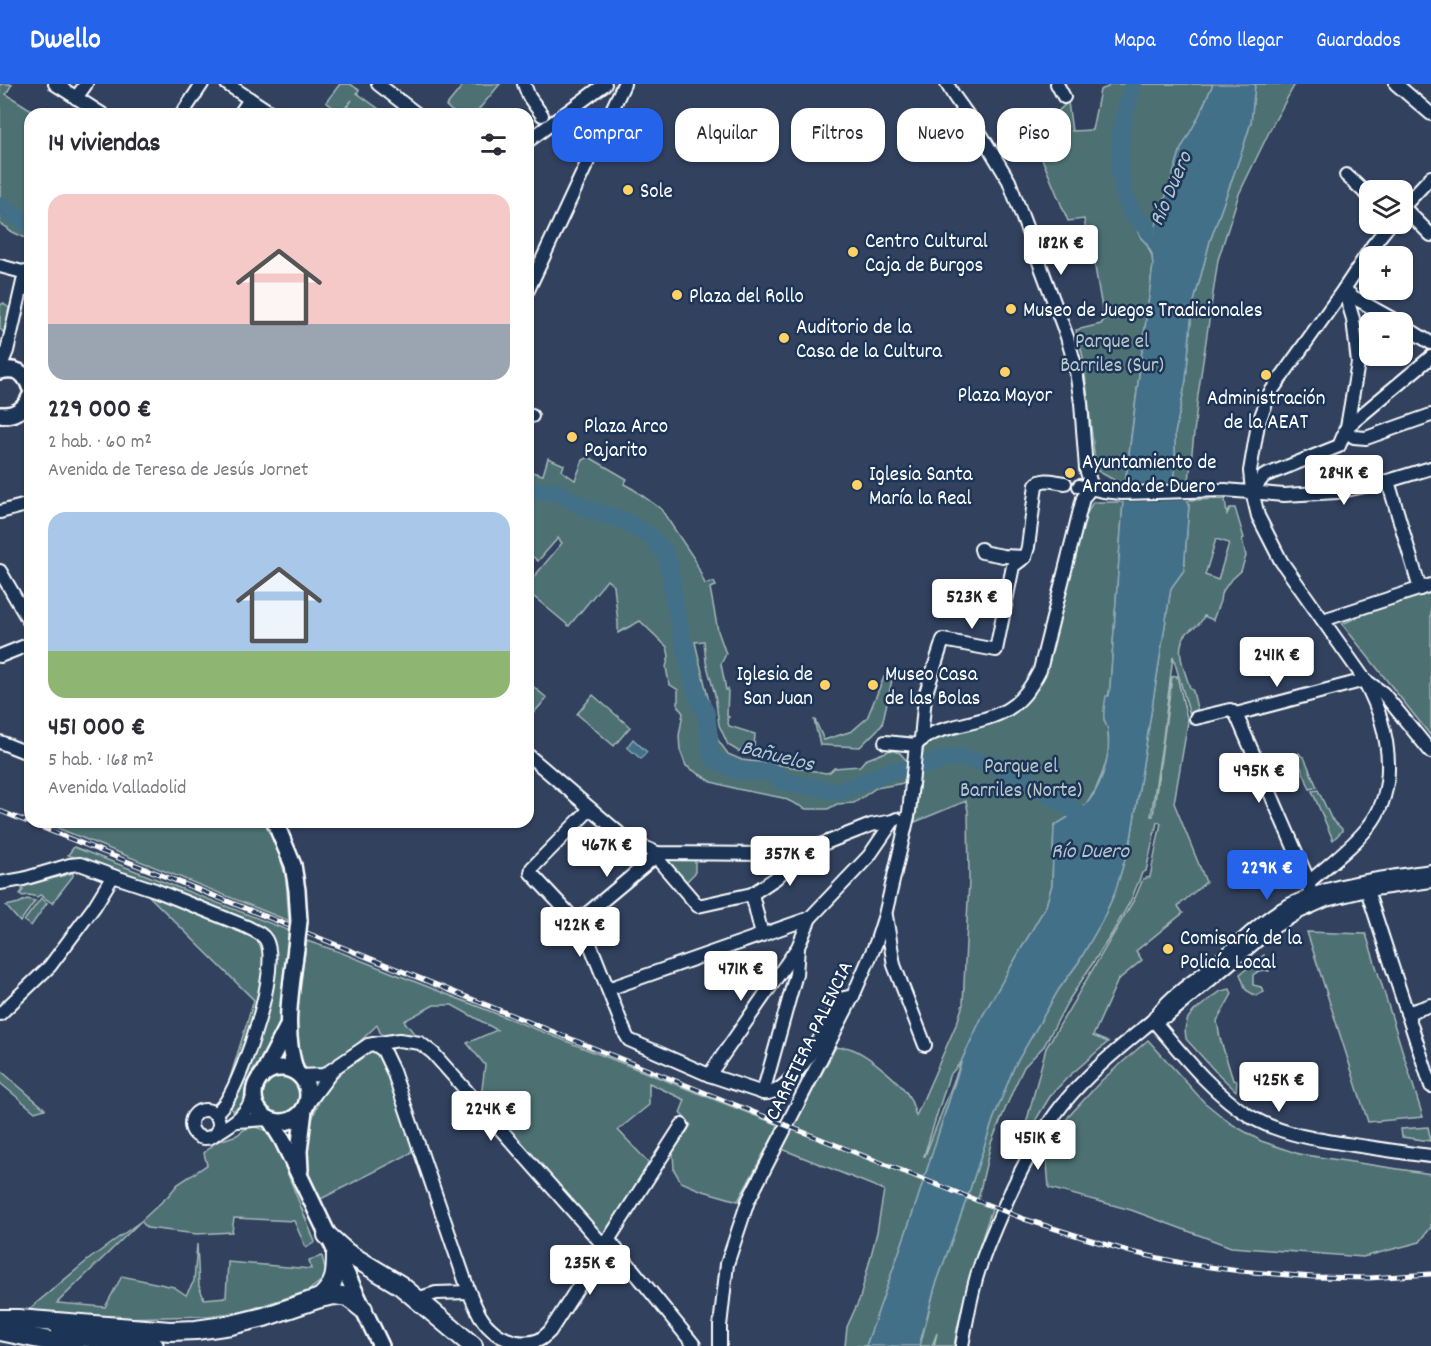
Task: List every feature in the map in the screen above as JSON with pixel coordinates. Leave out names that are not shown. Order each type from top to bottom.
[{"type":"highway","points":[[327,1235],[347,1253],[400,1286],[473,1346]]},
{"type":"highway","points":[[320,1298],[328,1291],[336,1277],[336,1254]]},
{"type":"highway","points":[[0,1319],[170,1331],[196,1330],[242,1322],[335,1295],[348,1297],[363,1309]]},
{"type":"highway","points":[[0,1326],[154,1346]]},
{"type":"highway","points":[[0,1331],[74,1346]]},
{"type":"main road","points":[[0,370],[10,369],[24,378]]},
{"type":"main road","points":[[0,415],[24,412]]},
{"type":"main road","points":[[278,828],[293,865],[297,890],[299,921],[288,1026],[290,1049],[298,1074]]},
{"type":"main road","points":[[288,1026],[254,1089],[255,1104],[282,1138],[381,1346]]},
{"type":"main road","points":[[262,1076],[278,1068],[288,1069],[298,1074],[305,1082],[308,1098],[298,1165],[302,1182]]},
{"type":"main road","points":[[269,1120],[286,1122],[300,1116],[305,1108]]},
{"type":"street","points":[[54,84],[92,108]]},
{"type":"street","points":[[76,98],[86,84]]},
{"type":"street","points":[[186,108],[202,84]]},
{"type":"street","points":[[227,84],[264,108]]},
{"type":"street","points":[[378,84],[409,108]]},
{"type":"street","points":[[524,84],[529,97],[542,115]]},
{"type":"street","points":[[534,137],[605,84]]},
{"type":"street","points":[[534,277],[624,84]]},
{"type":"street","points":[[947,84],[980,131],[1008,181],[1063,327],[1075,365],[1081,403],[1086,469],[1093,488]]},
{"type":"street","points":[[1057,84],[1064,98]]},
{"type":"street","points":[[1396,84],[1430,111]]},
{"type":"street","points":[[244,108],[250,99]]},
{"type":"street","points":[[1346,175],[1359,187]]},
{"type":"street","points":[[1413,196],[1431,177]]},
{"type":"street","points":[[1413,217],[1431,235]]},
{"type":"street","points":[[1309,882],[1363,833],[1373,820],[1382,804],[1388,775],[1387,746],[1381,718],[1365,680],[1281,561],[1258,516],[1250,471],[1258,424],[1270,393],[1382,234]]},
{"type":"street","points":[[0,266],[24,272]]},
{"type":"street","points":[[0,370],[8,351],[24,285]]},
{"type":"street","points":[[1252,491],[1264,476],[1338,446],[1346,428],[1358,363],[1353,319],[1344,289]]},
{"type":"street","points":[[1344,289],[1353,297],[1380,312]]},
{"type":"street","points":[[1413,332],[1431,343]]},
{"type":"street","points":[[8,351],[24,376]]},
{"type":"street","points":[[1346,428],[1431,357]]},
{"type":"street","points":[[1346,428],[1354,437],[1366,438],[1431,415]]},
{"type":"street","points":[[1079,486],[1122,493],[1225,490],[1284,495],[1337,492],[1388,481],[1431,468]]},
{"type":"street","points":[[981,549],[982,552],[1003,556],[1025,557],[1036,485],[1044,480],[1065,483]]},
{"type":"street","points":[[1323,620],[1425,587],[1388,481]]},
{"type":"street","points":[[885,742],[917,746],[928,734],[1004,712],[1018,702],[1040,670],[1083,498],[1093,488]]},
{"type":"street","points":[[0,512],[24,506]]},
{"type":"street","name":"CARRETERA PALENCIA","points":[[720,1346],[727,1264],[748,1201],[853,996],[876,943],[885,915],[909,812],[926,696],[943,640],[996,650],[1013,566],[1025,557]]},
{"type":"street","points":[[0,571],[24,613]]},
{"type":"street","points":[[0,656],[24,646]]},
{"type":"street","points":[[1236,714],[1365,680]]},
{"type":"street","points":[[1365,680],[1383,693],[1431,752]]},
{"type":"street","points":[[1196,718],[1230,710],[1236,714],[1309,882],[1310,896]]},
{"type":"street","points":[[0,742],[24,752]]},
{"type":"street","points":[[534,760],[626,839],[657,853],[771,854],[805,851],[871,825],[894,821],[909,812]]},
{"type":"street","points":[[590,809],[532,868],[532,875],[577,922],[590,944],[630,1040],[709,1075],[769,1093],[779,1090],[790,1081],[810,1053],[839,1003],[844,998],[853,996]]},
{"type":"street","points":[[709,1075],[798,947],[810,918],[869,856],[894,821]]},
{"type":"street","points":[[657,853],[661,863],[698,906],[752,894],[776,878],[805,851]]},
{"type":"street","points":[[577,922],[657,853]]},
{"type":"street","points":[[0,883],[80,864],[155,890],[247,927],[265,938],[270,952],[268,982],[250,1047],[235,1087],[217,1117]]},
{"type":"street","points":[[962,1346],[977,1277],[1018,1175],[1045,1128],[1081,1084],[1153,1020],[1165,1004],[1278,912],[1329,889],[1431,871]]},
{"type":"street","points":[[0,1014],[50,966],[94,907],[113,876]]},
{"type":"street","points":[[1153,1020],[1168,1015],[1272,928],[1299,912],[1326,900],[1367,890],[1431,880]]},
{"type":"street","points":[[1367,890],[1431,1086]]},
{"type":"street","points":[[752,894],[762,935]]},
{"type":"street","points":[[885,915],[894,965],[925,1045]]},
{"type":"street","points":[[608,989],[810,918]]},
{"type":"street","points":[[763,1093],[796,974],[798,947]]},
{"type":"street","points":[[1407,1013],[1431,1005]]},
{"type":"street","points":[[1153,1020],[1202,1076],[1224,1097],[1266,1124],[1293,1134],[1321,1140],[1431,1156]]},
{"type":"street","points":[[298,1074],[324,1075],[368,1045],[399,1040],[420,1043],[432,1053],[606,1242],[694,1345]]},
{"type":"street","points":[[374,1044],[383,1050],[393,1071],[477,1311],[491,1330],[509,1341],[527,1344],[541,1340],[550,1331],[682,1125]]},
{"type":"street","points":[[305,1108],[333,1070]]},
{"type":"street","points":[[254,1096],[246,1112],[233,1123],[217,1132],[211,1138],[202,1138],[194,1133],[192,1120],[197,1113],[207,1110],[222,1122],[233,1123],[269,1120]]},
{"type":"street","points":[[217,1117],[220,1124],[217,1132]]},
{"type":"street","points":[[417,1299],[436,1293],[469,1292]]},
{"type":"green space","points":[[0,84],[12,84],[6,94],[28,108],[24,108],[24,237],[0,224]]},
{"type":"green space","points":[[340,84],[350,84],[359,90],[357,93],[378,108],[346,108],[352,100],[345,108],[334,108],[326,102]]},
{"type":"green space","points":[[464,84],[500,84],[480,108],[448,108],[446,106]]},
{"type":"green space","name":"Parque el Barriles (Sur)","points":[[1109,84],[1213,84],[1181,149],[1154,232],[1135,212],[1141,238],[1152,256],[1153,265],[1125,484],[1096,470],[1083,357],[1076,330],[1101,324],[1104,320],[1084,219],[1068,221],[1043,162],[1071,162],[1071,124],[1072,131],[1092,130],[1100,90],[1108,87]]},
{"type":"green space","points":[[1255,84],[1295,84],[1239,194],[1218,260],[1198,395],[1189,481],[1178,482],[1175,477],[1175,433],[1186,380],[1192,309],[1210,241],[1251,122]]},
{"type":"green space","points":[[3,303],[9,308],[4,333],[0,329],[0,306]]},
{"type":"green space","points":[[589,457],[627,479],[624,484],[661,509],[695,560],[705,584],[714,582],[716,586],[710,588],[718,631],[726,654],[721,664],[726,690],[728,689],[727,716],[729,717],[727,719],[729,726],[755,734],[754,747],[745,752],[728,745],[719,725],[704,641],[695,642],[718,740],[728,754],[742,760],[826,773],[834,768],[859,767],[865,760],[891,750],[900,753],[906,760],[904,783],[876,788],[854,803],[837,804],[828,809],[806,809],[783,798],[712,782],[686,766],[680,750],[679,736],[683,713],[678,707],[678,690],[669,684],[666,667],[669,656],[667,647],[640,621],[618,633],[614,586],[607,580],[569,626],[534,597],[534,577],[562,543],[558,538],[538,561],[534,558],[534,473],[543,475],[548,458],[564,465],[562,471],[575,480],[583,460]]},
{"type":"green space","points":[[1225,499],[1227,514],[1230,508],[1235,508],[1244,538],[1242,539],[1246,556],[1241,571],[1229,582],[1221,594],[1213,620],[1204,616],[1183,639],[1181,660],[1193,691],[1198,713],[1191,719],[1173,656],[1151,816],[1153,816],[1172,677],[1177,676],[1188,722],[1174,803],[1206,882],[1178,906],[1183,913],[1136,951],[1142,960],[1118,980],[1093,1036],[1108,1042],[1051,1095],[1022,1139],[1046,1048],[1135,898],[1143,879],[1150,877],[1161,823],[1157,822],[1146,871],[1142,873],[1131,900],[1067,1003],[1044,1046],[1024,1067],[991,1143],[978,1199],[993,1206],[970,1275],[954,1346],[934,1346],[937,1333],[932,1346],[920,1346],[935,1287],[993,1120],[1014,1067],[1059,989],[1078,963],[1102,921],[1115,892],[1131,839],[1171,588],[1184,570],[1189,504],[1187,500]],"holes":[[[1216,539],[1229,543],[1218,580],[1205,575]]]},
{"type":"green space","name":"Parque el Barriles (Norte)","points":[[1093,502],[1123,502],[1110,687],[1104,720],[1108,728],[1109,752],[1095,791],[1083,808],[1054,826],[1052,885],[1046,906],[983,1015],[962,1060],[917,1201],[866,1346],[845,1346],[847,1327],[860,1298],[877,1232],[884,1190],[782,1149],[836,1047],[847,1047],[856,1051],[883,1069],[906,1093],[916,1116],[963,1004],[969,880],[966,801],[915,822],[924,744],[931,738],[1000,720],[1013,714],[1033,695],[1042,679],[1085,517]],"holes":[[[961,1062],[925,1156],[949,1076]]]},
{"type":"green space","points":[[1431,593],[1431,736],[1342,624],[1373,610]]},
{"type":"green space","points":[[884,677],[892,680],[882,725],[860,747],[820,745],[814,720],[824,740],[852,731],[867,718]]},
{"type":"green space","points":[[534,687],[547,698],[534,712]]},
{"type":"green space","points":[[593,695],[630,727],[614,746],[577,714]]},
{"type":"green space","points":[[1299,753],[1304,757],[1317,787],[1310,789],[1296,755]]},
{"type":"green space","points":[[1318,790],[1331,818],[1342,829],[1333,840],[1312,791]]},
{"type":"green space","points":[[57,828],[267,828],[276,843],[286,878],[289,921]]},
{"type":"green space","points":[[74,847],[290,931],[286,987],[278,1028],[271,1046],[250,1076],[243,1100],[237,1108],[232,1111],[226,1091],[254,1000],[145,892],[140,880],[68,855]]},
{"type":"green space","points":[[695,858],[695,873],[686,882],[668,861],[670,859]]},
{"type":"green space","points":[[73,873],[52,903],[40,895],[37,897],[20,894],[23,890],[21,887]]},
{"type":"green space","points":[[41,898],[47,903],[31,926],[24,921]]},
{"type":"green space","points":[[27,899],[35,901],[20,922],[6,906]]},
{"type":"green space","points":[[1307,932],[1366,934],[1423,1117],[1368,1122]]},
{"type":"green space","points":[[307,941],[779,1125],[738,1201],[700,1190],[681,1182],[674,1170],[673,1152],[691,1125],[680,1113],[685,1100],[649,1083],[649,1105],[618,1130],[650,1164],[605,1234],[598,1233],[481,1097],[485,1065],[467,1043],[497,1030],[452,1005],[434,1005],[404,1021],[418,1038],[383,1039],[377,1025],[350,1051],[318,1073],[303,1065],[297,1055],[295,1033]]},
{"type":"green space","points":[[1264,955],[1269,971],[1260,971],[1253,975],[1253,985],[1261,987],[1264,992],[1256,996],[1246,990],[1240,974]]},
{"type":"green space","points":[[1230,989],[1232,994],[1217,1021],[1233,1080],[1237,1081],[1236,1091],[1186,1039],[1185,1029],[1188,1018],[1194,1011],[1221,991]]},
{"type":"green space","points":[[1148,1040],[1204,1102],[1230,1123],[1261,1141],[1299,1154],[1431,1174],[1431,1227],[1420,1242],[1363,1257],[1231,1247],[1131,1210],[1049,1188],[1046,1150],[1069,1116],[1102,1080]]},
{"type":"green space","points":[[371,1050],[378,1050],[381,1057],[412,1145],[411,1153],[317,1201],[309,1174],[306,1151],[313,1116],[333,1077]]},
{"type":"green space","points":[[0,1070],[45,1109],[35,1112],[0,1083]]},
{"type":"green space","points":[[282,1074],[296,1080],[302,1094],[296,1108],[282,1114],[268,1108],[262,1094],[268,1080]]},
{"type":"green space","points":[[255,1127],[265,1130],[273,1137],[315,1242],[306,1248],[294,1221],[234,1218],[232,1232],[197,1234],[147,1228],[141,1221],[178,1184],[207,1165],[204,1153],[216,1142]]},
{"type":"green space","points":[[1428,1127],[1431,1141],[1402,1137],[1401,1129]]},
{"type":"green space","points":[[141,1221],[57,1303],[105,1307],[122,1276],[174,1287],[186,1295],[194,1281],[197,1244],[199,1286],[204,1299],[226,1297],[228,1262],[311,1269],[309,1260],[322,1256],[327,1276],[308,1291],[242,1312],[207,1316],[122,1318],[28,1310],[88,1260]]},
{"type":"water","name":"Río Duero","points":[[1213,84],[1255,84],[1251,122],[1210,241],[1192,309],[1186,380],[1175,433],[1175,477],[1189,504],[1184,570],[1171,588],[1131,839],[1115,892],[1102,921],[1014,1067],[993,1120],[935,1287],[919,1346],[866,1346],[917,1201],[962,1060],[983,1015],[1046,906],[1052,885],[1054,826],[1079,811],[1089,801],[1103,773],[1109,742],[1104,710],[1110,687],[1123,502],[1153,265],[1152,254],[1141,238],[1130,212],[1135,212],[1154,231],[1181,149]]},
{"type":"water","points":[[633,739],[647,752],[641,759],[627,747]]},
{"type":"pier","points":[[1181,482],[1190,500],[1120,502],[1122,484]]},
{"type":"waterway","points":[[1133,84],[1121,126],[1120,172],[1130,212],[1147,227]]},
{"type":"waterway","name":"Bañuelos","points":[[0,206],[24,221]]},
{"type":"waterway","name":"Bañuelos","points":[[534,492],[554,491],[585,508],[625,521],[651,537],[665,553],[680,628],[698,699],[706,713],[711,754],[714,760],[736,770],[772,773],[782,781],[839,792],[888,772],[957,757],[1002,767],[1097,825]]},
{"type":"railway","points":[[0,811],[24,821]]},
{"type":"railway","points":[[43,828],[290,926]]},
{"type":"railway","points":[[307,933],[1024,1219],[1088,1239],[1131,1252],[1187,1264],[1240,1271],[1313,1277],[1369,1278],[1431,1274]]},
{"type":"place","name":"Sole","points":[[628,190]]},
{"type":"place","name":"Centro Cultural Caja de Burgos","points":[[853,252]]},
{"type":"place","name":"Plaza del Rollo","points":[[677,295]]},
{"type":"place","name":"Museo de Juegos Tradicionales","points":[[1011,309]]},
{"type":"place","name":"Auditorio de la Casa de la Cultura","points":[[784,338]]},
{"type":"place","name":"Plaza Mayor","points":[[1005,372]]},
{"type":"place","name":"Administración de la AEAT","points":[[1266,375]]},
{"type":"place","name":"Plaza Arco Pajarito","points":[[572,437]]},
{"type":"place","name":"Ayuntamiento de Aranda de Duero","points":[[1070,473]]},
{"type":"place","name":"Iglesia Santa María la Real","points":[[857,485]]},
{"type":"place","name":"Iglesia de San Juan","points":[[825,685]]},
{"type":"place","name":"Museo Casa de las Bolas","points":[[873,685]]},
{"type":"place","name":"Comisaría de la Policía Local","points":[[1168,949]]}]
